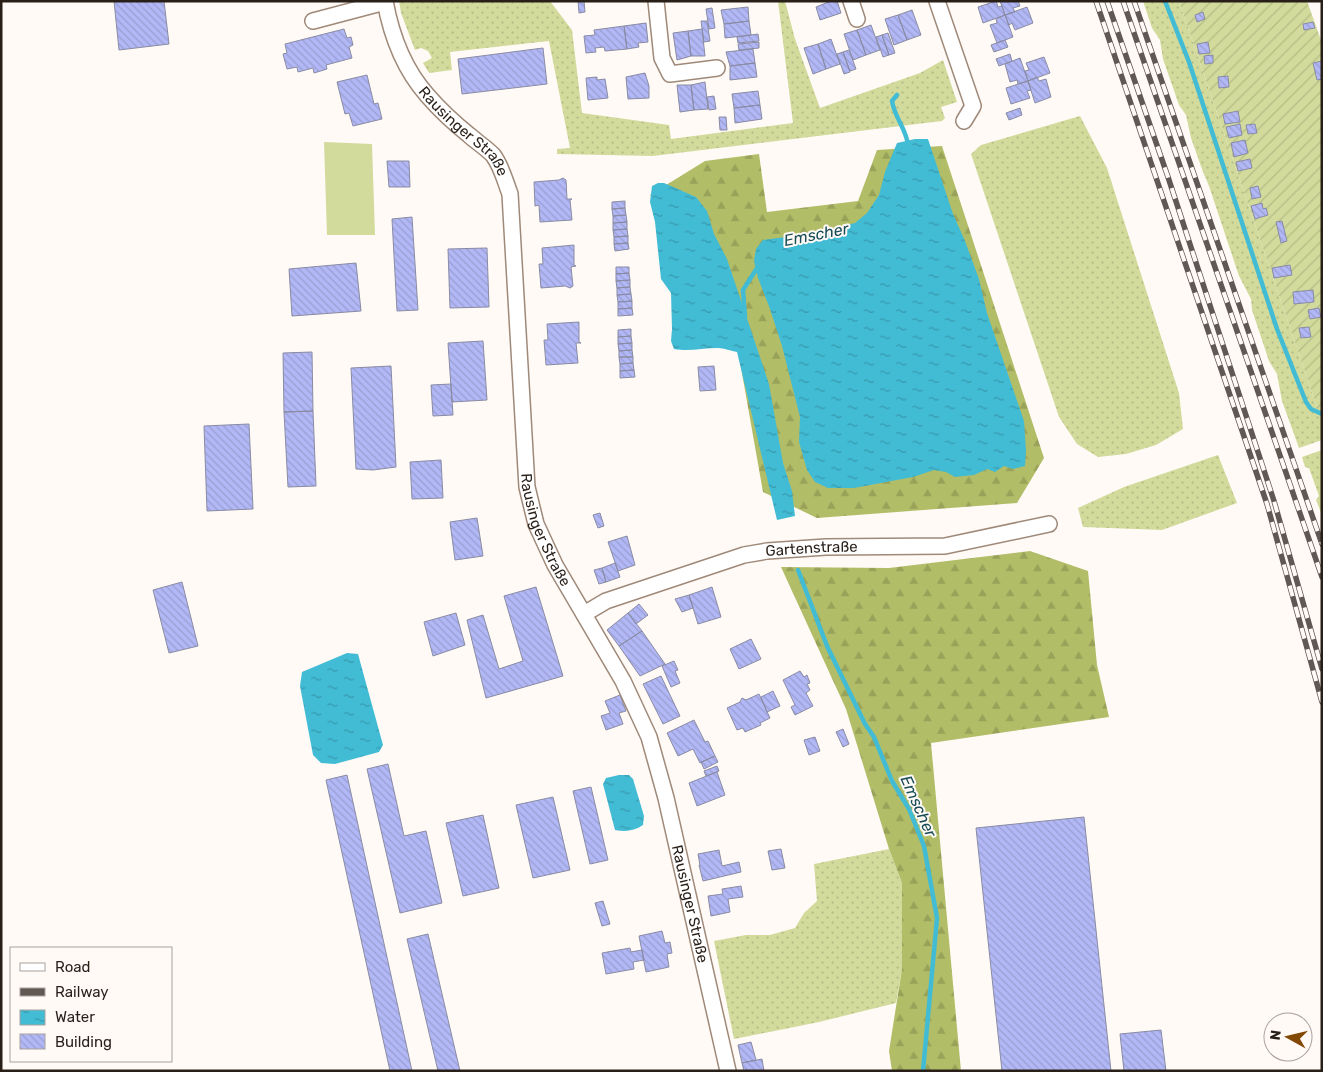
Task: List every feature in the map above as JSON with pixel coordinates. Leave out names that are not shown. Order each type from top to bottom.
[{"type":"street","points":[[657,1],[662,58],[670,74],[718,68]]},
{"type":"street","points":[[851,1],[857,18]]},
{"type":"street","points":[[937,1],[973,106],[964,121]]},
{"type":"street","points":[[312,21],[385,2]]},
{"type":"street","name":"Rausinger Straße","points":[[385,2],[390,26],[400,50],[426,94],[450,119],[492,155],[503,172],[510,194],[527,487],[536,524],[555,565],[623,681],[650,737],[666,798],[728,1071]]},
{"type":"street","name":"Gartenstraße","points":[[584,614],[606,601],[744,555],[767,550],[945,546],[1049,524]]},
{"type":"green space","points":[[399,1],[550,1],[572,30],[582,113],[669,125],[671,139],[793,123],[778,1],[785,1],[795,39],[820,108],[920,73],[943,60],[957,102],[941,107],[945,118],[942,121],[653,156],[557,154],[557,149],[570,148],[549,41],[450,52],[452,70],[429,73],[423,63],[432,58],[428,51],[421,48],[415,50],[401,13]]},
{"type":"green space","points":[[1143,1],[1179,1],[1317,407],[1322,407],[1322,440],[1299,448],[1282,401],[1277,374],[1269,361],[1252,310],[1251,299],[1239,276],[1191,138],[1186,115],[1179,105],[1163,59],[1160,40],[1152,28]]},
{"type":"green space","points":[[1179,1],[1307,1],[1322,43],[1322,407],[1317,407]]},
{"type":"green space","points":[[1080,116],[1107,168],[1179,393],[1183,429],[1156,445],[1126,454],[1098,457],[1077,444],[1059,417],[971,154],[981,145]]},
{"type":"green space","points":[[324,142],[372,144],[375,235],[327,235]]},
{"type":"green space","points":[[942,146],[1044,458],[1017,503],[817,518],[763,492],[722,260],[650,195],[705,161],[759,154],[767,212],[858,201],[877,150]]},
{"type":"green space","points":[[1322,450],[1322,515],[1316,500],[1319,496],[1309,468],[1305,467],[1302,457]]},
{"type":"green space","points":[[1218,455],[1237,503],[1162,530],[1083,527],[1078,508],[1124,487]]},
{"type":"green space","points":[[1030,551],[1088,571],[1097,665],[1109,717],[931,743],[961,1071],[892,1071],[889,1051],[902,969],[902,883],[889,849],[846,709],[781,567],[889,568]]},
{"type":"green space","points":[[889,849],[902,883],[902,969],[896,1003],[819,1022],[734,1039],[714,941],[746,935],[770,935],[795,928],[804,913],[817,901],[814,864]]},
{"type":"water","points":[[915,139],[928,139],[953,214],[979,279],[987,313],[1024,421],[1025,466],[1013,469],[1004,466],[995,472],[987,469],[974,475],[955,477],[946,472],[934,470],[913,477],[854,488],[828,488],[815,482],[807,470],[799,442],[800,417],[782,346],[758,278],[754,261],[756,249],[763,240],[808,234],[855,223],[867,213],[879,195],[885,172],[897,143]]},
{"type":"water","points":[[664,183],[696,197],[707,211],[714,234],[727,259],[769,384],[783,463],[792,491],[795,516],[777,520],[737,352],[723,348],[674,349],[671,341],[671,293],[661,279],[655,222],[650,202],[652,186]]},
{"type":"water","points":[[347,653],[358,654],[383,745],[379,752],[335,764],[321,763],[313,755],[300,686],[302,672]]},
{"type":"water","points":[[629,775],[633,779],[644,816],[643,825],[636,829],[615,830],[603,784],[606,778]]},
{"type":"building","points":[[114,1],[164,1],[169,44],[119,50]]},
{"type":"building","points":[[578,1],[584,1],[585,12],[579,13]]},
{"type":"building","points":[[831,1],[837,1],[841,13],[820,20],[816,7]]},
{"type":"building","points":[[996,1],[998,7],[1002,6],[1005,15],[983,23],[978,7]]},
{"type":"building","points":[[1000,1],[1018,1],[1020,6],[1013,8],[1015,12],[1005,15]]},
{"type":"building","points":[[748,7],[749,21],[724,24],[721,10]]},
{"type":"building","points":[[1027,7],[1033,23],[1015,30],[1012,23],[1009,25],[1005,15]]},
{"type":"building","points":[[712,8],[715,28],[709,29],[706,9]]},
{"type":"building","points":[[912,10],[921,35],[907,40],[898,15]]},
{"type":"building","points":[[1203,12],[1205,19],[1197,22],[1195,15]]},
{"type":"building","points":[[898,15],[907,40],[894,45],[885,19]]},
{"type":"building","points":[[1005,15],[1013,37],[997,43],[990,25],[997,23],[996,19]]},
{"type":"building","points":[[701,21],[707,21],[710,41],[704,42]]},
{"type":"building","points":[[749,21],[751,35],[725,38],[724,24]]},
{"type":"building","points":[[1313,22],[1315,28],[1304,30],[1303,24]]},
{"type":"building","points":[[646,23],[648,42],[638,43],[639,47],[627,49],[624,26]]},
{"type":"building","points":[[871,25],[880,50],[866,55],[857,30]]},
{"type":"building","points":[[624,26],[627,49],[605,51],[604,47],[595,48],[596,52],[586,53],[584,36],[595,35],[594,30]]},
{"type":"building","points":[[344,29],[347,38],[351,37],[353,45],[349,47],[352,58],[326,65],[327,69],[314,73],[313,68],[298,72],[297,67],[287,69],[283,54],[287,53],[285,44]]},
{"type":"building","points":[[702,29],[705,56],[691,56],[688,31]]},
{"type":"building","points":[[857,30],[866,55],[853,60],[844,34]]},
{"type":"building","points":[[688,31],[691,56],[677,60],[673,33]]},
{"type":"building","points":[[888,33],[895,53],[889,55],[882,35]]},
{"type":"building","points":[[758,34],[759,41],[738,43],[737,37]]},
{"type":"building","points":[[882,35],[889,55],[883,57],[876,37]]},
{"type":"building","points":[[831,39],[840,64],[826,69],[818,44]]},
{"type":"building","points":[[1005,40],[1008,47],[994,52],[991,45]]},
{"type":"building","points":[[759,42],[759,48],[739,50],[738,44]]},
{"type":"building","points":[[1208,42],[1210,53],[1199,54],[1197,44]]},
{"type":"building","points":[[818,44],[826,69],[813,74],[804,48]]},
{"type":"building","points":[[543,48],[547,84],[462,94],[458,59]]},
{"type":"building","points":[[753,49],[755,63],[730,66],[726,52]]},
{"type":"building","points":[[849,50],[856,69],[850,71],[843,52]]},
{"type":"building","points":[[843,52],[850,72],[844,74],[837,54]]},
{"type":"building","points":[[1010,54],[1012,61],[999,66],[996,59]]},
{"type":"building","points":[[1213,55],[1213,63],[1205,64],[1204,56]]},
{"type":"building","points":[[1044,57],[1050,73],[1028,81],[1025,71],[1029,70],[1026,63]]},
{"type":"building","points":[[1020,58],[1028,81],[1018,84],[1017,80],[1010,82],[1005,64]]},
{"type":"building","points":[[1322,61],[1322,79],[1317,80],[1313,63]]},
{"type":"building","points":[[755,63],[757,77],[730,80],[730,66]]},
{"type":"building","points":[[645,73],[649,86],[649,98],[628,99],[626,77]]},
{"type":"building","points":[[367,75],[374,104],[378,103],[382,119],[353,126],[349,113],[345,114],[337,82]]},
{"type":"building","points":[[1228,76],[1229,87],[1219,88],[1218,77]]},
{"type":"building","points":[[597,77],[597,80],[605,79],[608,98],[588,100],[586,78]]},
{"type":"building","points":[[1037,77],[1039,81],[1046,79],[1051,97],[1035,103],[1028,81]]},
{"type":"building","points":[[1028,81],[1031,90],[1027,91],[1030,98],[1011,104],[1006,88]]},
{"type":"building","points":[[705,82],[708,109],[694,110],[691,85]]},
{"type":"building","points":[[677,85],[691,85],[694,110],[680,112]]},
{"type":"building","points":[[758,91],[760,105],[734,108],[732,94]]},
{"type":"building","points":[[714,96],[716,109],[709,110],[707,97]]},
{"type":"building","points":[[760,105],[762,119],[735,123],[734,108]]},
{"type":"building","points":[[1020,108],[1022,115],[1009,120],[1006,113]]},
{"type":"building","points":[[1238,111],[1240,122],[1225,124],[1223,114]]},
{"type":"building","points":[[719,117],[726,117],[727,130],[720,130]]},
{"type":"building","points":[[1240,124],[1242,135],[1229,138],[1226,127]]},
{"type":"building","points":[[1255,124],[1257,133],[1248,134],[1246,125]]},
{"type":"building","points":[[1245,140],[1248,153],[1234,157],[1231,143]]},
{"type":"building","points":[[1250,159],[1252,168],[1238,171],[1236,162]]},
{"type":"building","points":[[387,161],[409,161],[410,187],[389,187]]},
{"type":"building","points":[[563,178],[566,180],[567,199],[572,199],[570,200],[572,220],[540,222],[539,205],[535,206],[534,182]]},
{"type":"building","points":[[1258,186],[1261,197],[1252,199],[1250,188]]},
{"type":"building","points":[[625,201],[625,208],[612,209],[612,202]]},
{"type":"building","points":[[1262,203],[1263,209],[1266,208],[1268,215],[1255,219],[1251,206]]},
{"type":"building","points":[[625,208],[626,215],[613,216],[612,209]]},
{"type":"building","points":[[626,215],[627,222],[613,223],[613,216]]},
{"type":"building","points":[[412,217],[418,310],[397,311],[392,219]]},
{"type":"building","points":[[1282,221],[1287,241],[1281,243],[1276,222]]},
{"type":"building","points":[[627,222],[627,229],[613,230],[613,223]]},
{"type":"building","points":[[627,229],[628,236],[614,237],[613,230]]},
{"type":"building","points":[[628,236],[628,243],[614,244],[614,237]]},
{"type":"building","points":[[628,243],[629,249],[615,251],[614,244]]},
{"type":"building","points":[[574,245],[574,265],[576,266],[571,267],[573,286],[570,288],[565,286],[541,288],[539,264],[543,264],[542,248]]},
{"type":"building","points":[[487,248],[489,307],[450,308],[448,249]]},
{"type":"building","points":[[356,263],[361,311],[292,316],[289,269]]},
{"type":"building","points":[[1290,265],[1292,275],[1274,278],[1272,268]]},
{"type":"building","points":[[616,267],[629,267],[629,273],[616,274]]},
{"type":"building","points":[[629,273],[630,280],[616,281],[616,274]]},
{"type":"building","points":[[630,280],[630,287],[617,288],[616,281]]},
{"type":"building","points":[[630,287],[631,294],[617,295],[617,288]]},
{"type":"building","points":[[1313,290],[1314,302],[1294,304],[1293,292]]},
{"type":"building","points":[[631,294],[632,301],[618,302],[617,295]]},
{"type":"building","points":[[632,301],[632,308],[618,309],[618,302]]},
{"type":"building","points":[[632,308],[633,315],[618,316],[618,309]]},
{"type":"building","points":[[1319,308],[1321,317],[1310,319],[1308,310]]},
{"type":"building","points":[[579,322],[579,342],[581,343],[576,343],[578,363],[546,365],[544,340],[548,340],[547,324]]},
{"type":"building","points":[[1309,327],[1311,337],[1301,338],[1299,328]]},
{"type":"building","points":[[631,329],[631,336],[618,337],[618,330]]},
{"type":"building","points":[[631,336],[632,343],[618,344],[618,337]]},
{"type":"building","points":[[483,341],[487,400],[452,402],[448,343]]},
{"type":"building","points":[[632,343],[632,350],[619,351],[618,344]]},
{"type":"building","points":[[632,350],[633,357],[619,357],[619,351]]},
{"type":"building","points":[[312,352],[313,411],[284,412],[283,353]]},
{"type":"building","points":[[619,357],[633,357],[633,363],[620,364]]},
{"type":"building","points":[[633,363],[634,370],[620,371],[620,364]]},
{"type":"building","points":[[391,366],[396,467],[373,470],[356,469],[351,368]]},
{"type":"building","points":[[714,366],[716,390],[700,391],[698,367]]},
{"type":"building","points":[[634,370],[635,377],[620,378],[620,371]]},
{"type":"building","points":[[451,384],[453,415],[433,416],[431,385]]},
{"type":"building","points":[[313,411],[316,486],[288,487],[284,412]]},
{"type":"building","points":[[249,424],[253,509],[207,511],[204,426]]},
{"type":"building","points":[[441,460],[443,498],[412,499],[410,462]]},
{"type":"building","points":[[600,513],[604,526],[598,528],[593,515]]},
{"type":"building","points":[[477,518],[483,556],[455,560],[450,522]]},
{"type":"building","points":[[627,536],[635,565],[618,571],[608,542]]},
{"type":"building","points":[[615,563],[620,577],[606,582],[602,568]]},
{"type":"building","points":[[602,568],[606,582],[599,584],[594,570]]},
{"type":"building","points":[[182,582],[198,646],[169,653],[153,590]]},
{"type":"building","points":[[536,587],[563,676],[486,698],[467,620],[483,615],[499,669],[523,661],[504,596]]},
{"type":"building","points":[[712,587],[721,617],[698,624],[689,595]]},
{"type":"building","points":[[689,595],[693,608],[682,612],[675,599]]},
{"type":"building","points":[[639,604],[648,615],[636,624],[628,613]]},
{"type":"building","points":[[456,613],[465,645],[433,656],[424,622]]},
{"type":"building","points":[[628,613],[642,631],[619,646],[607,630]]},
{"type":"building","points":[[642,631],[665,664],[640,676],[619,646]]},
{"type":"building","points":[[751,639],[761,659],[739,669],[730,649]]},
{"type":"building","points":[[674,661],[678,670],[675,671],[680,683],[671,687],[662,666]]},
{"type":"building","points":[[800,671],[804,677],[807,675],[810,683],[807,684],[810,690],[806,693],[813,706],[795,715],[791,707],[795,705],[783,680]]},
{"type":"building","points":[[661,676],[680,716],[663,724],[643,684]]},
{"type":"building","points":[[773,691],[780,706],[767,712],[761,697]]},
{"type":"building","points":[[759,694],[770,718],[760,723],[761,725],[745,732],[743,728],[737,730],[727,708],[740,702],[742,698],[746,700]]},
{"type":"building","points":[[620,695],[626,711],[619,713],[623,724],[606,730],[601,716],[610,713],[605,701]]},
{"type":"building","points":[[694,720],[705,742],[708,741],[715,756],[700,763],[693,749],[678,756],[667,733]]},
{"type":"building","points":[[843,729],[849,744],[843,747],[836,732]]},
{"type":"building","points":[[815,737],[820,751],[809,755],[804,740]]},
{"type":"building","points":[[715,756],[718,762],[704,769],[701,762]]},
{"type":"building","points":[[388,764],[404,836],[426,831],[442,903],[400,913],[367,769]]},
{"type":"building","points":[[717,766],[719,771],[706,776],[704,771]]},
{"type":"building","points":[[717,772],[725,795],[697,806],[689,783]]},
{"type":"building","points":[[347,775],[412,1071],[390,1071],[326,780]]},
{"type":"building","points":[[591,787],[608,860],[590,864],[573,791]]},
{"type":"building","points":[[553,797],[570,870],[533,878],[516,805]]},
{"type":"building","points":[[483,815],[499,888],[463,896],[446,823]]},
{"type":"building","points":[[1084,817],[1111,1071],[1002,1071],[976,828]]},
{"type":"building","points":[[781,849],[785,868],[772,870],[768,851]]},
{"type":"building","points":[[719,850],[722,866],[739,862],[741,872],[703,881],[698,854]]},
{"type":"building","points":[[741,886],[743,897],[728,899],[730,912],[711,916],[708,896],[723,894],[722,889]]},
{"type":"building","points":[[603,901],[610,924],[602,926],[595,903]]},
{"type":"building","points":[[662,931],[665,943],[670,942],[672,953],[667,954],[669,967],[646,972],[639,936]]},
{"type":"building","points":[[428,934],[460,1071],[438,1071],[407,939]]},
{"type":"building","points":[[630,948],[631,952],[642,950],[644,960],[633,962],[634,969],[606,974],[602,953]]},
{"type":"building","points":[[1161,1030],[1166,1071],[1124,1071],[1120,1034]]},
{"type":"building","points":[[751,1042],[756,1060],[742,1063],[738,1045]]},
{"type":"building","points":[[762,1059],[764,1071],[744,1071],[742,1063]]},
{"type":"waterway","points":[[1165,1],[1189,62],[1277,329],[1306,402],[1311,409],[1322,414]]},
{"type":"waterway","name":"Emscher","points":[[897,95],[892,101],[908,145]]},
{"type":"waterway","name":"Emscher","points":[[745,317],[743,290],[759,265]]},
{"type":"waterway","name":"Emscher","points":[[798,570],[827,646],[865,724],[874,737],[892,781],[909,809],[924,846],[937,918],[923,1071]]},
{"type":"railway","points":[[1096,1],[1267,504],[1322,702]]},
{"type":"railway","points":[[1107,1],[1168,177],[1274,501],[1322,669]]},
{"type":"railway","points":[[1123,1],[1322,577]]},
{"type":"railway","points":[[1134,1],[1322,544]]}]
